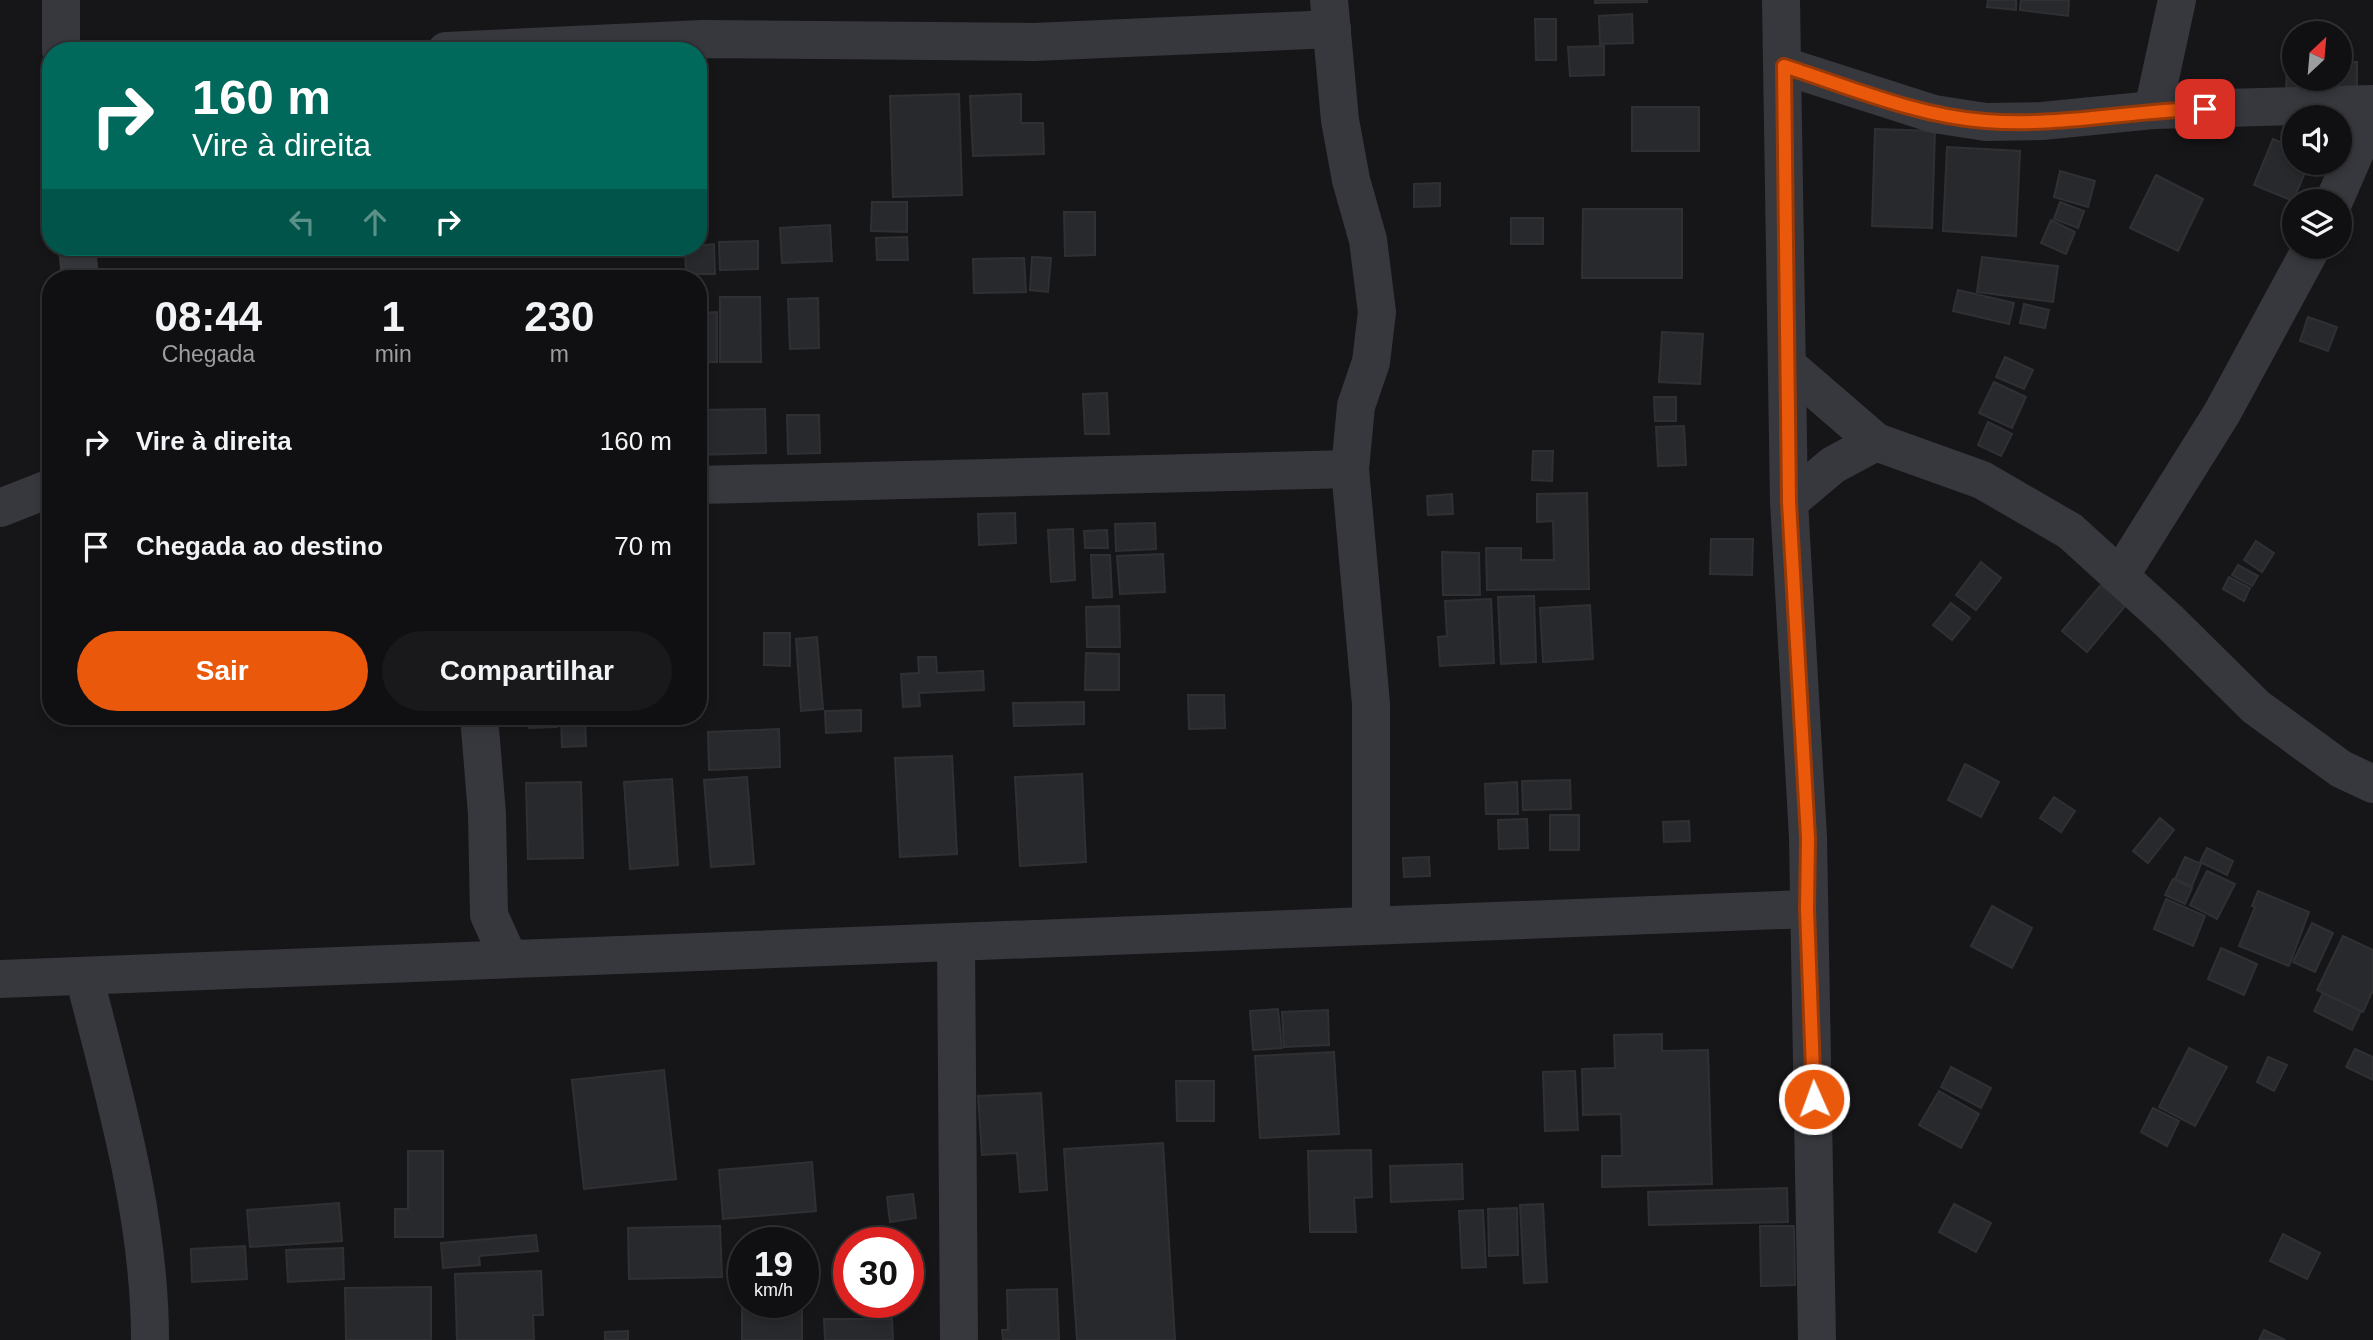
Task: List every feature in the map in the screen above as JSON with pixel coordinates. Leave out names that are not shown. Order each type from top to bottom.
[{"type":"street","points":[[61,0],[61,42]]},
{"type":"street","points":[[1781,0],[1789,502],[1808,838],[1807,909],[1816,1153],[1817,1340]]},
{"type":"street","points":[[2152,110],[2177,0]]},
{"type":"street","points":[[623,42],[702,38],[1034,42],[1330,14],[1340,120],[1351,180],[1368,240],[1377,313],[1371,362],[1356,406],[1350,469],[1371,704],[1371,925]]},
{"type":"street","points":[[1784,66],[1934,114],[1986,121],[2042,121],[2152,110],[2373,104]]},
{"type":"street","points":[[2339,189],[2373,111]]},
{"type":"street","points":[[2120,576],[2222,412],[2305,259]]},
{"type":"street","points":[[1788,366],[1876,442],[1982,480],[2070,531],[2256,707],[2341,769],[2373,784]]},
{"type":"street","points":[[1789,502],[1832,465],[1876,442]]},
{"type":"street","points":[[707,485],[1350,469]]},
{"type":"street","points":[[0,508],[42,492]]},
{"type":"street","points":[[480,725],[487,814],[489,915],[509,959]]},
{"type":"street","points":[[0,979],[1807,909]]},
{"type":"street","points":[[448,961],[489,915]]},
{"type":"street","points":[[956,942],[959,1340]]},
{"type":"street","points":[[84,975],[132,1170],[142,1231],[150,1340]]},
{"type":"building","points":[[1595,0],[1647,0],[1647,2],[1595,3]]},
{"type":"building","points":[[1988,0],[2016,0],[2016,10],[1987,7]]},
{"type":"building","points":[[2021,0],[2069,0],[2068,16],[2020,10]]},
{"type":"building","points":[[1632,14],[1633,43],[1600,44],[1599,16]]},
{"type":"building","points":[[1535,19],[1556,19],[1556,60],[1536,60]]},
{"type":"building","points":[[1604,46],[1604,75],[1570,76],[1568,47]]},
{"type":"building","points":[[2352,62],[2357,62],[2357,97],[2286,96],[2286,91],[2352,91]]},
{"type":"building","points":[[959,94],[962,195],[893,197],[890,96]]},
{"type":"building","points":[[1021,94],[1021,123],[1043,123],[1044,154],[973,156],[970,96]]},
{"type":"building","points":[[1632,107],[1699,107],[1699,151],[1632,151]]},
{"type":"building","points":[[1875,129],[1935,131],[1932,228],[1872,226]]},
{"type":"building","points":[[2273,139],[2282,143],[2282,175],[2304,175],[2298,189],[2282,189],[2282,196],[2254,185]]},
{"type":"building","points":[[1947,147],[2020,151],[2016,236],[1943,231]]},
{"type":"building","points":[[2060,171],[2095,181],[2088,207],[2054,197]]},
{"type":"building","points":[[2156,175],[2203,199],[2178,251],[2130,228]]},
{"type":"building","points":[[1440,183],[1440,206],[1414,207],[1414,184]]},
{"type":"building","points":[[872,202],[907,202],[907,232],[871,231]]},
{"type":"building","points":[[2060,202],[2084,211],[2078,228],[2054,219]]},
{"type":"building","points":[[1583,209],[1682,209],[1682,278],[1582,278]]},
{"type":"building","points":[[1064,212],[1095,212],[1095,255],[1065,256]]},
{"type":"building","points":[[1511,218],[1543,218],[1543,244],[1511,244]]},
{"type":"building","points":[[2051,220],[2075,232],[2066,254],[2041,243]]},
{"type":"building","points":[[830,225],[832,261],[782,263],[780,228]]},
{"type":"building","points":[[907,237],[908,260],[877,260],[876,238]]},
{"type":"building","points":[[758,241],[758,269],[720,270],[719,242]]},
{"type":"building","points":[[714,244],[715,274],[707,274],[707,270],[686,270],[685,256],[707,256],[707,245]]},
{"type":"building","points":[[1032,257],[1051,258],[1048,292],[1030,290]]},
{"type":"building","points":[[1982,257],[2058,266],[2053,302],[1977,292]]},
{"type":"building","points":[[1024,258],[1026,292],[974,293],[973,259]]},
{"type":"building","points":[[1958,290],[2014,303],[2009,324],[1953,311]]},
{"type":"building","points":[[720,297],[760,297],[761,362],[720,362]]},
{"type":"building","points":[[818,298],[819,348],[790,349],[788,299]]},
{"type":"building","points":[[2024,304],[2049,310],[2045,328],[2020,323]]},
{"type":"building","points":[[717,312],[717,362],[707,362],[707,313]]},
{"type":"building","points":[[2308,317],[2337,327],[2328,351],[2300,341]]},
{"type":"building","points":[[1662,332],[1703,334],[1700,384],[1659,382]]},
{"type":"building","points":[[2005,357],[2033,370],[2024,389],[1996,377]]},
{"type":"building","points":[[1994,382],[2026,397],[2012,428],[1979,413]]},
{"type":"building","points":[[1107,393],[1109,434],[1085,434],[1083,394]]},
{"type":"building","points":[[1654,397],[1676,397],[1676,421],[1655,421]]},
{"type":"building","points":[[765,409],[766,453],[707,455],[707,410]]},
{"type":"building","points":[[787,415],[819,415],[820,453],[788,454]]},
{"type":"building","points":[[1988,422],[2012,434],[2001,456],[1978,445]]},
{"type":"building","points":[[1684,426],[1686,465],[1658,466],[1656,427]]},
{"type":"building","points":[[1533,451],[1553,451],[1552,481],[1532,480]]},
{"type":"building","points":[[1587,493],[1589,589],[1487,590],[1486,548],[1521,548],[1521,560],[1554,560],[1553,521],[1537,522],[1537,494]]},
{"type":"building","points":[[1452,494],[1453,514],[1428,515],[1427,496]]},
{"type":"building","points":[[1015,513],[1016,543],[979,545],[978,514]]},
{"type":"building","points":[[1155,523],[1156,549],[1116,551],[1115,524]]},
{"type":"building","points":[[1073,529],[1075,580],[1051,582],[1048,530]]},
{"type":"building","points":[[1107,530],[1108,548],[1085,548],[1084,531]]},
{"type":"building","points":[[1711,539],[1753,539],[1752,575],[1710,574]]},
{"type":"building","points":[[2256,541],[2274,553],[2262,572],[2244,560]]},
{"type":"building","points":[[1442,552],[1479,553],[1480,595],[1443,595]]},
{"type":"building","points":[[1163,554],[1165,592],[1120,594],[1117,556]]},
{"type":"building","points":[[1091,555],[1110,555],[1112,597],[1093,598]]},
{"type":"building","points":[[1981,562],[2001,578],[1976,610],[1956,595]]},
{"type":"building","points":[[2238,565],[2258,576],[2252,586],[2232,575]]},
{"type":"building","points":[[2229,577],[2250,588],[2244,601],[2223,589]]},
{"type":"building","points":[[2101,585],[2126,605],[2087,652],[2062,631]]},
{"type":"building","points":[[1534,596],[1536,662],[1501,664],[1498,597]]},
{"type":"building","points":[[1491,599],[1494,663],[1440,666],[1438,637],[1447,636],[1445,601]]},
{"type":"building","points":[[1951,603],[1970,618],[1952,640],[1933,625]]},
{"type":"building","points":[[1590,605],[1593,659],[1543,662],[1540,608]]},
{"type":"building","points":[[1119,606],[1120,647],[1087,647],[1086,607]]},
{"type":"building","points":[[764,633],[790,633],[790,666],[764,665]]},
{"type":"building","points":[[817,637],[823,709],[801,711],[796,639]]},
{"type":"building","points":[[1086,653],[1119,654],[1119,690],[1085,690]]},
{"type":"building","points":[[918,657],[936,657],[937,673],[983,671],[984,690],[919,693],[920,706],[903,707],[901,674],[919,673]]},
{"type":"building","points":[[1188,695],[1224,695],[1225,728],[1189,729]]},
{"type":"building","points":[[1084,702],[1084,724],[1014,726],[1013,703]]},
{"type":"building","points":[[861,710],[861,731],[826,733],[825,711]]},
{"type":"building","points":[[529,725],[557,727],[529,728]]},
{"type":"building","points":[[561,725],[585,725],[586,746],[562,747]]},
{"type":"building","points":[[779,729],[780,767],[709,770],[708,732]]},
{"type":"building","points":[[952,756],[957,854],[900,857],[895,758]]},
{"type":"building","points":[[1965,764],[1999,782],[1981,817],[1948,800]]},
{"type":"building","points":[[1082,774],[1086,862],[1020,866],[1015,777]]},
{"type":"building","points":[[747,777],[754,864],[711,867],[704,780]]},
{"type":"building","points":[[672,779],[678,865],[630,869],[624,782]]},
{"type":"building","points":[[1570,780],[1571,809],[1523,810],[1522,781]]},
{"type":"building","points":[[581,782],[583,858],[528,859],[526,783]]},
{"type":"building","points":[[1517,782],[1518,814],[1486,814],[1485,784]]},
{"type":"building","points":[[2054,797],[2075,811],[2061,832],[2040,818]]},
{"type":"building","points":[[1550,815],[1579,815],[1579,850],[1550,850]]},
{"type":"building","points":[[2160,818],[2174,830],[2148,863],[2133,851]]},
{"type":"building","points":[[1527,819],[1528,848],[1499,849],[1498,820]]},
{"type":"building","points":[[1689,821],[1690,841],[1664,842],[1663,822]]},
{"type":"building","points":[[2207,848],[2233,861],[2227,875],[2200,862]]},
{"type":"building","points":[[1429,857],[1430,876],[1404,877],[1403,858]]},
{"type":"building","points":[[2185,857],[2201,864],[2192,886],[2175,879]]},
{"type":"building","points":[[2207,871],[2235,884],[2217,919],[2190,905]]},
{"type":"building","points":[[2173,879],[2192,888],[2185,904],[2165,895]]},
{"type":"building","points":[[2258,891],[2309,912],[2289,966],[2239,946],[2255,907],[2252,906]]},
{"type":"building","points":[[2166,899],[2205,916],[2193,946],[2154,929]]},
{"type":"building","points":[[1992,906],[2032,928],[2012,968],[1971,946]]},
{"type":"building","points":[[2312,923],[2333,933],[2315,972],[2293,962]]},
{"type":"building","points":[[2343,936],[2373,950],[2373,990],[2363,1012],[2317,990]]},
{"type":"building","points":[[2221,948],[2257,964],[2244,995],[2208,979]]},
{"type":"building","points":[[2323,993],[2361,1011],[2352,1030],[2314,1011]]},
{"type":"building","points":[[1278,1009],[1282,1048],[1253,1050],[1250,1011]]},
{"type":"building","points":[[1328,1010],[1329,1045],[1284,1047],[1282,1012]]},
{"type":"building","points":[[1662,1034],[1662,1051],[1708,1050],[1712,1184],[1602,1187],[1602,1156],[1622,1156],[1621,1114],[1583,1115],[1582,1069],[1615,1068],[1614,1035]]},
{"type":"building","points":[[2189,1048],[2227,1067],[2195,1126],[2159,1107]]},
{"type":"building","points":[[2355,1049],[2373,1057],[2373,1080],[2346,1067]]},
{"type":"building","points":[[1334,1052],[1339,1134],[1260,1138],[1255,1056]]},
{"type":"building","points":[[2268,1057],[2287,1065],[2274,1091],[2257,1082]]},
{"type":"building","points":[[1951,1067],[1991,1088],[1981,1108],[1941,1087]]},
{"type":"building","points":[[664,1070],[676,1179],[584,1189],[572,1080]]},
{"type":"building","points":[[1575,1071],[1578,1130],[1545,1131],[1543,1072]]},
{"type":"building","points":[[1176,1081],[1214,1081],[1214,1121],[1177,1121]]},
{"type":"building","points":[[1939,1091],[1979,1114],[1961,1148],[1919,1125]]},
{"type":"building","points":[[1041,1093],[1047,1190],[1020,1192],[1017,1153],[982,1155],[978,1096]]},
{"type":"building","points":[[2153,1108],[2179,1121],[2167,1146],[2141,1132]]},
{"type":"building","points":[[1163,1143],[1175,1340],[1077,1340],[1064,1149]]},
{"type":"building","points":[[1371,1150],[1372,1197],[1354,1198],[1356,1232],[1310,1232],[1308,1151]]},
{"type":"building","points":[[408,1151],[443,1151],[443,1237],[395,1237],[395,1209],[408,1209]]},
{"type":"building","points":[[812,1162],[816,1211],[723,1219],[719,1170]]},
{"type":"building","points":[[1462,1164],[1463,1199],[1391,1202],[1390,1166]]},
{"type":"building","points":[[1787,1188],[1788,1222],[1649,1225],[1648,1192]]},
{"type":"building","points":[[913,1194],[916,1218],[890,1222],[887,1197]]},
{"type":"building","points":[[339,1203],[342,1241],[250,1247],[247,1210]]},
{"type":"building","points":[[1543,1204],[1547,1282],[1524,1283],[1520,1205]]},
{"type":"building","points":[[1954,1204],[1991,1223],[1976,1252],[1939,1232]]},
{"type":"building","points":[[1517,1208],[1518,1255],[1489,1256],[1488,1209]]},
{"type":"building","points":[[1483,1210],[1486,1267],[1462,1268],[1459,1211]]},
{"type":"building","points":[[720,1226],[722,1277],[629,1279],[628,1228]]},
{"type":"building","points":[[1760,1226],[1794,1226],[1795,1285],[1761,1286]]},
{"type":"building","points":[[2283,1234],[2320,1253],[2307,1279],[2270,1261]]},
{"type":"building","points":[[536,1235],[538,1251],[479,1256],[480,1265],[443,1268],[441,1243]]},
{"type":"building","points":[[245,1246],[247,1279],[192,1282],[191,1249]]},
{"type":"building","points":[[343,1248],[344,1279],[288,1282],[286,1250]]},
{"type":"building","points":[[541,1271],[543,1315],[533,1315],[534,1340],[457,1340],[455,1274]]},
{"type":"building","points":[[431,1287],[431,1340],[346,1340],[345,1288]]},
{"type":"building","points":[[1057,1289],[1059,1340],[1003,1340],[1002,1330],[1008,1330],[1007,1290]]},
{"type":"building","points":[[742,1318],[802,1318],[802,1340],[742,1340]]},
{"type":"building","points":[[824,1319],[892,1319],[893,1340],[825,1340]]},
{"type":"building","points":[[2264,1330],[2285,1340],[2259,1340]]},
{"type":"building","points":[[628,1331],[628,1340],[605,1340],[605,1332]]},
{"type":"route","points":[[1814,1099],[1807,909],[1808,838],[1789,502],[1784,66],[1934,114],[1986,121],[2042,121],[2152,110],[2205,109]]}]
